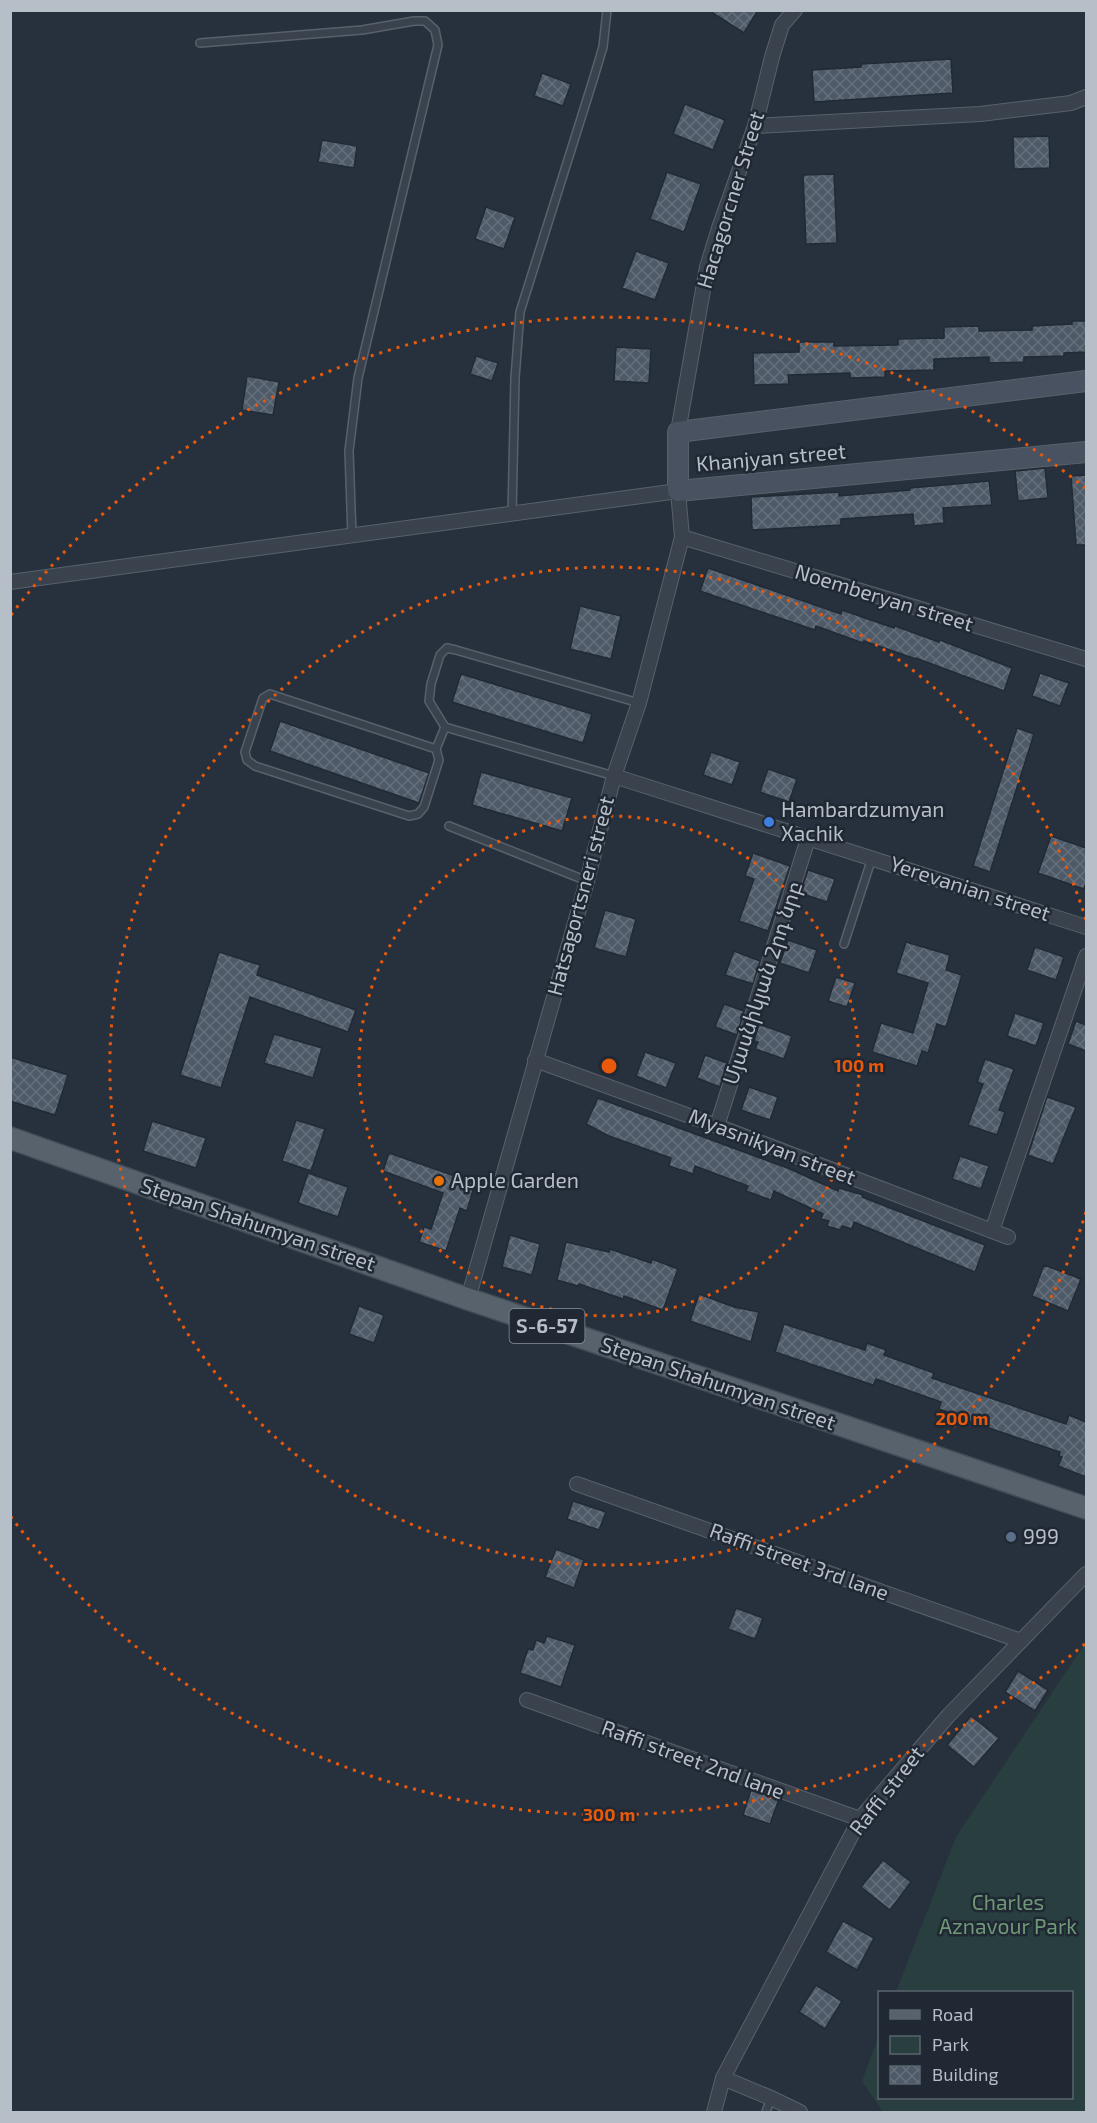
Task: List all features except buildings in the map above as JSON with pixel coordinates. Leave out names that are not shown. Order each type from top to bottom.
[{"type":"main road","name":"Stepan Shahumyan street","points":[[10,1138],[468,1299],[1086,1508]]},
{"type":"street","name":"Hacagorcner Street","points":[[678,432],[707,267],[755,126],[782,25],[795,10]]},
{"type":"street","points":[[755,126],[980,114],[1071,103],[1086,97]]},
{"type":"street","name":"Khanjyan street","points":[[1086,381],[678,432],[678,491],[1086,452]]},
{"type":"street","points":[[10,582],[678,491]]},
{"type":"street","name":"Hatsagortsneri street","points":[[468,1299],[614,776],[639,703],[682,537],[678,491]]},
{"type":"street","name":"Noemberyan street","points":[[682,537],[1086,659]]},
{"type":"street","name":"Yerevanian street","points":[[614,776],[1086,927]]},
{"type":"street","name":"Մյասնիկյան 2րդ նրբ","points":[[717,1126],[808,839]]},
{"type":"street","points":[[992,1231],[1086,956]]},
{"type":"street","name":"Myasnikyan street","points":[[535,1060],[717,1126],[1008,1237]]},
{"type":"street","name":"Raffi street 3rd lane","points":[[577,1484],[1021,1641]]},
{"type":"street","name":"Raffi street","points":[[714,2112],[723,2078],[860,1819],[948,1716],[1086,1575]]},
{"type":"street","name":"Raffi street 2nd lane","points":[[527,1700],[860,1819]]},
{"type":"street","points":[[723,2078],[800,2112]]},
{"type":"lane","points":[[512,515],[515,378],[520,312],[603,47],[607,10]]},
{"type":"lane","points":[[200,43],[362,30],[414,21],[425,21],[435,30],[438,45],[358,378],[349,451],[352,536]]},
{"type":"lane","points":[[614,776],[445,727],[429,701],[431,684],[440,655],[447,648],[639,703]]},
{"type":"lane","points":[[436,749],[270,694],[262,698],[245,752],[247,760],[255,766],[409,816],[418,814],[424,807],[439,760],[436,749],[445,727]]},
{"type":"lane","points":[[449,826],[586,881]]},
{"type":"lane","points":[[844,944],[872,858]]},
{"type":"lane","points":[[766,2112],[771,2098]]},
{"type":"green space","name":"Charles Aznavour Park","points":[[1086,1642],[1086,2112],[883,2112],[862,2081],[878,2038],[878,2099],[1073,2099],[1073,1991],[896,1991],[956,1837]]},
{"type":"place","name":"Hambardzumyan Xachik","points":[[769,822]]},
{"type":"place","name":"Apple Garden","points":[[439,1181]]},
{"type":"place","name":"999","points":[[1011,1537]]}]
